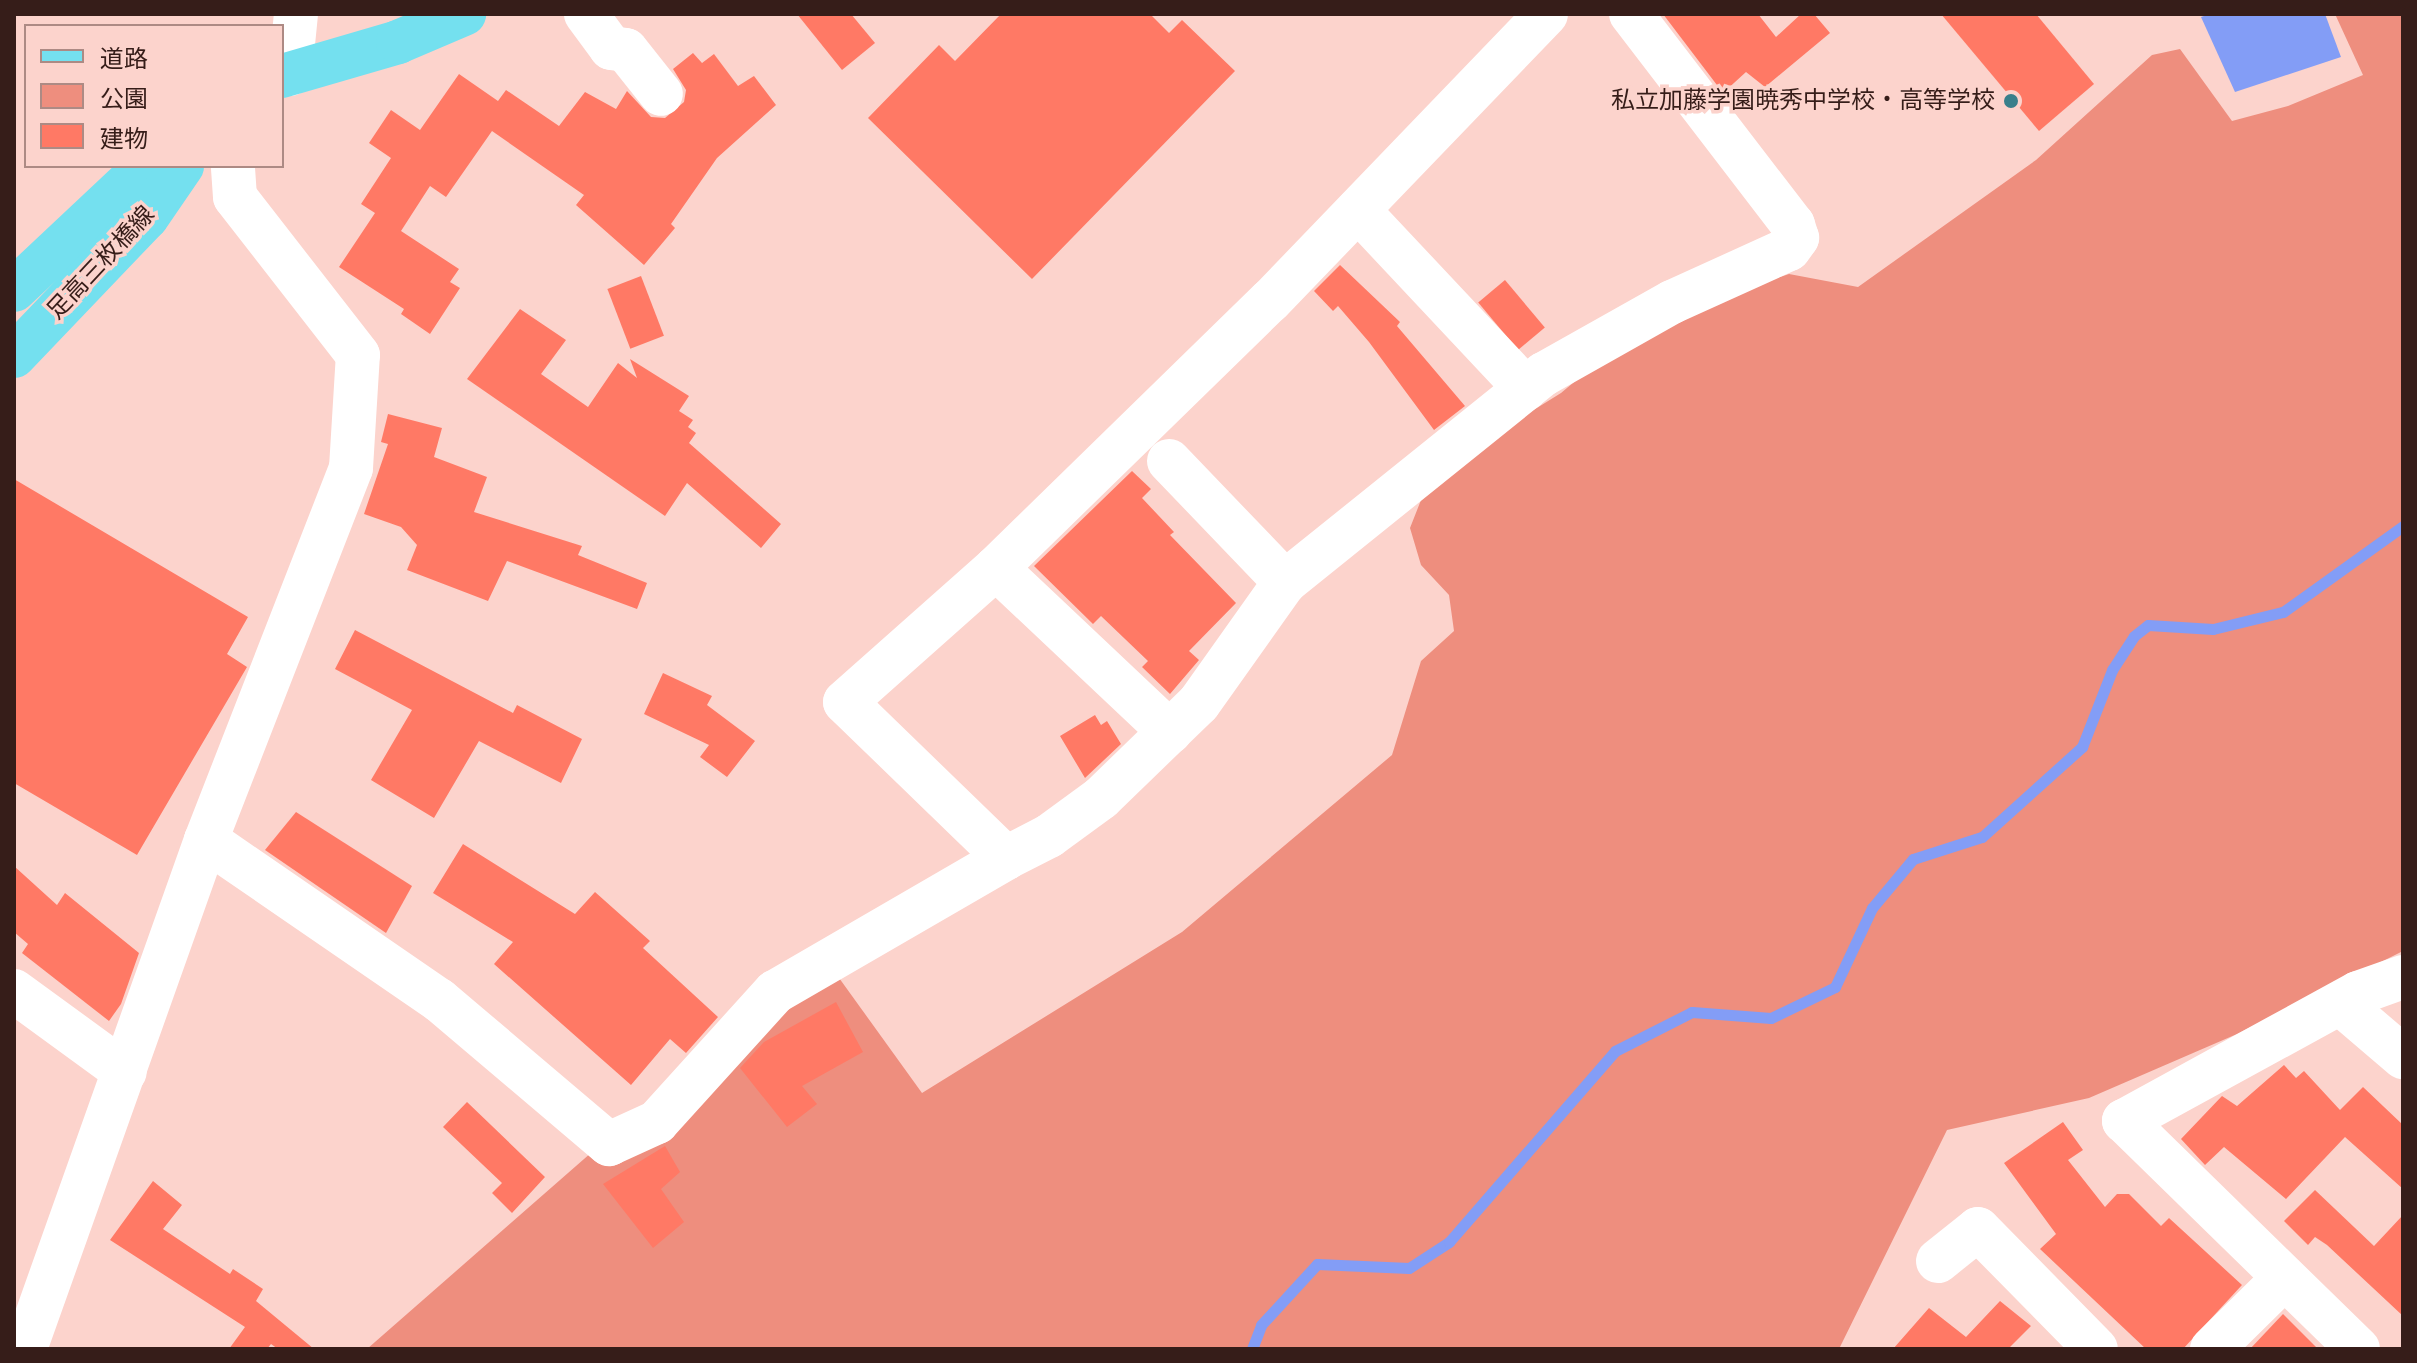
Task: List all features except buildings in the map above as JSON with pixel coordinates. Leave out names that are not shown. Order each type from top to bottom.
[{"type":"main road","points":[[286,75],[398,42],[464,14]]},
{"type":"main road","name":"足高三枚橋線","points":[[14,290],[144,168]]},
{"type":"main road","name":"足高三枚橋線","points":[[14,356],[147,217],[181,168]]},
{"type":"street","points":[[286,75],[296,14]]},
{"type":"street","points":[[586,14],[611,48],[626,50],[661,94]]},
{"type":"street","points":[[1006,858],[845,702],[996,568],[1358,210],[1546,14]]},
{"type":"street","points":[[206,840],[439,1000],[609,1144],[657,1122],[775,992],[1049,836],[1101,798],[1199,703],[1285,582],[1526,389],[1672,302],[1789,249],[1797,238],[1793,225],[1631,14]]},
{"type":"street","points":[[25,1349],[206,840],[351,468],[358,355],[235,197],[233,168]]},
{"type":"street","points":[[1358,210],[1526,389]]},
{"type":"street","points":[[1169,461],[1285,582]]},
{"type":"street","points":[[996,568],[1170,732]]},
{"type":"street","points":[[2358,1349],[2282,1280],[2124,1121],[2341,1004],[2403,977]]},
{"type":"street","points":[[14,991],[125,1072]]},
{"type":"street","points":[[2341,1004],[2403,1057]]},
{"type":"street","points":[[1938,1261],[1978,1229],[2096,1349]]},
{"type":"street","points":[[2212,1349],[2282,1280]]},
{"type":"green space","points":[[2335,14],[2403,14],[2403,951],[2237,1034],[2089,1098],[1947,1130],[1839,1349],[367,1349],[600,1145],[829,964],[922,1093],[1182,932],[1392,755],[1421,661],[1454,631],[1449,595],[1421,565],[1410,528],[1423,495],[1477,445],[1561,393],[1610,352],[1666,315],[1789,274],[1858,287],[2036,160],[2152,55],[2180,49],[2232,121],[2288,106],[2363,75]]},
{"type":"water","points":[[2210,14],[2325,14],[2341,57],[2235,92],[2201,17]]},
{"type":"waterway","points":[[1252,1349],[1261,1325],[1317,1264],[1409,1268],[1449,1242],[1615,1051],[1692,1012],[1771,1018],[1835,987],[1872,908],[1913,859],[1982,837],[2082,747],[2112,670],[2134,636],[2148,625],[2213,629],[2283,612],[2403,526]]},
{"type":"place","name":"私立加藤学園暁秀中学校・高等学校","points":[[2011,101]]}]
